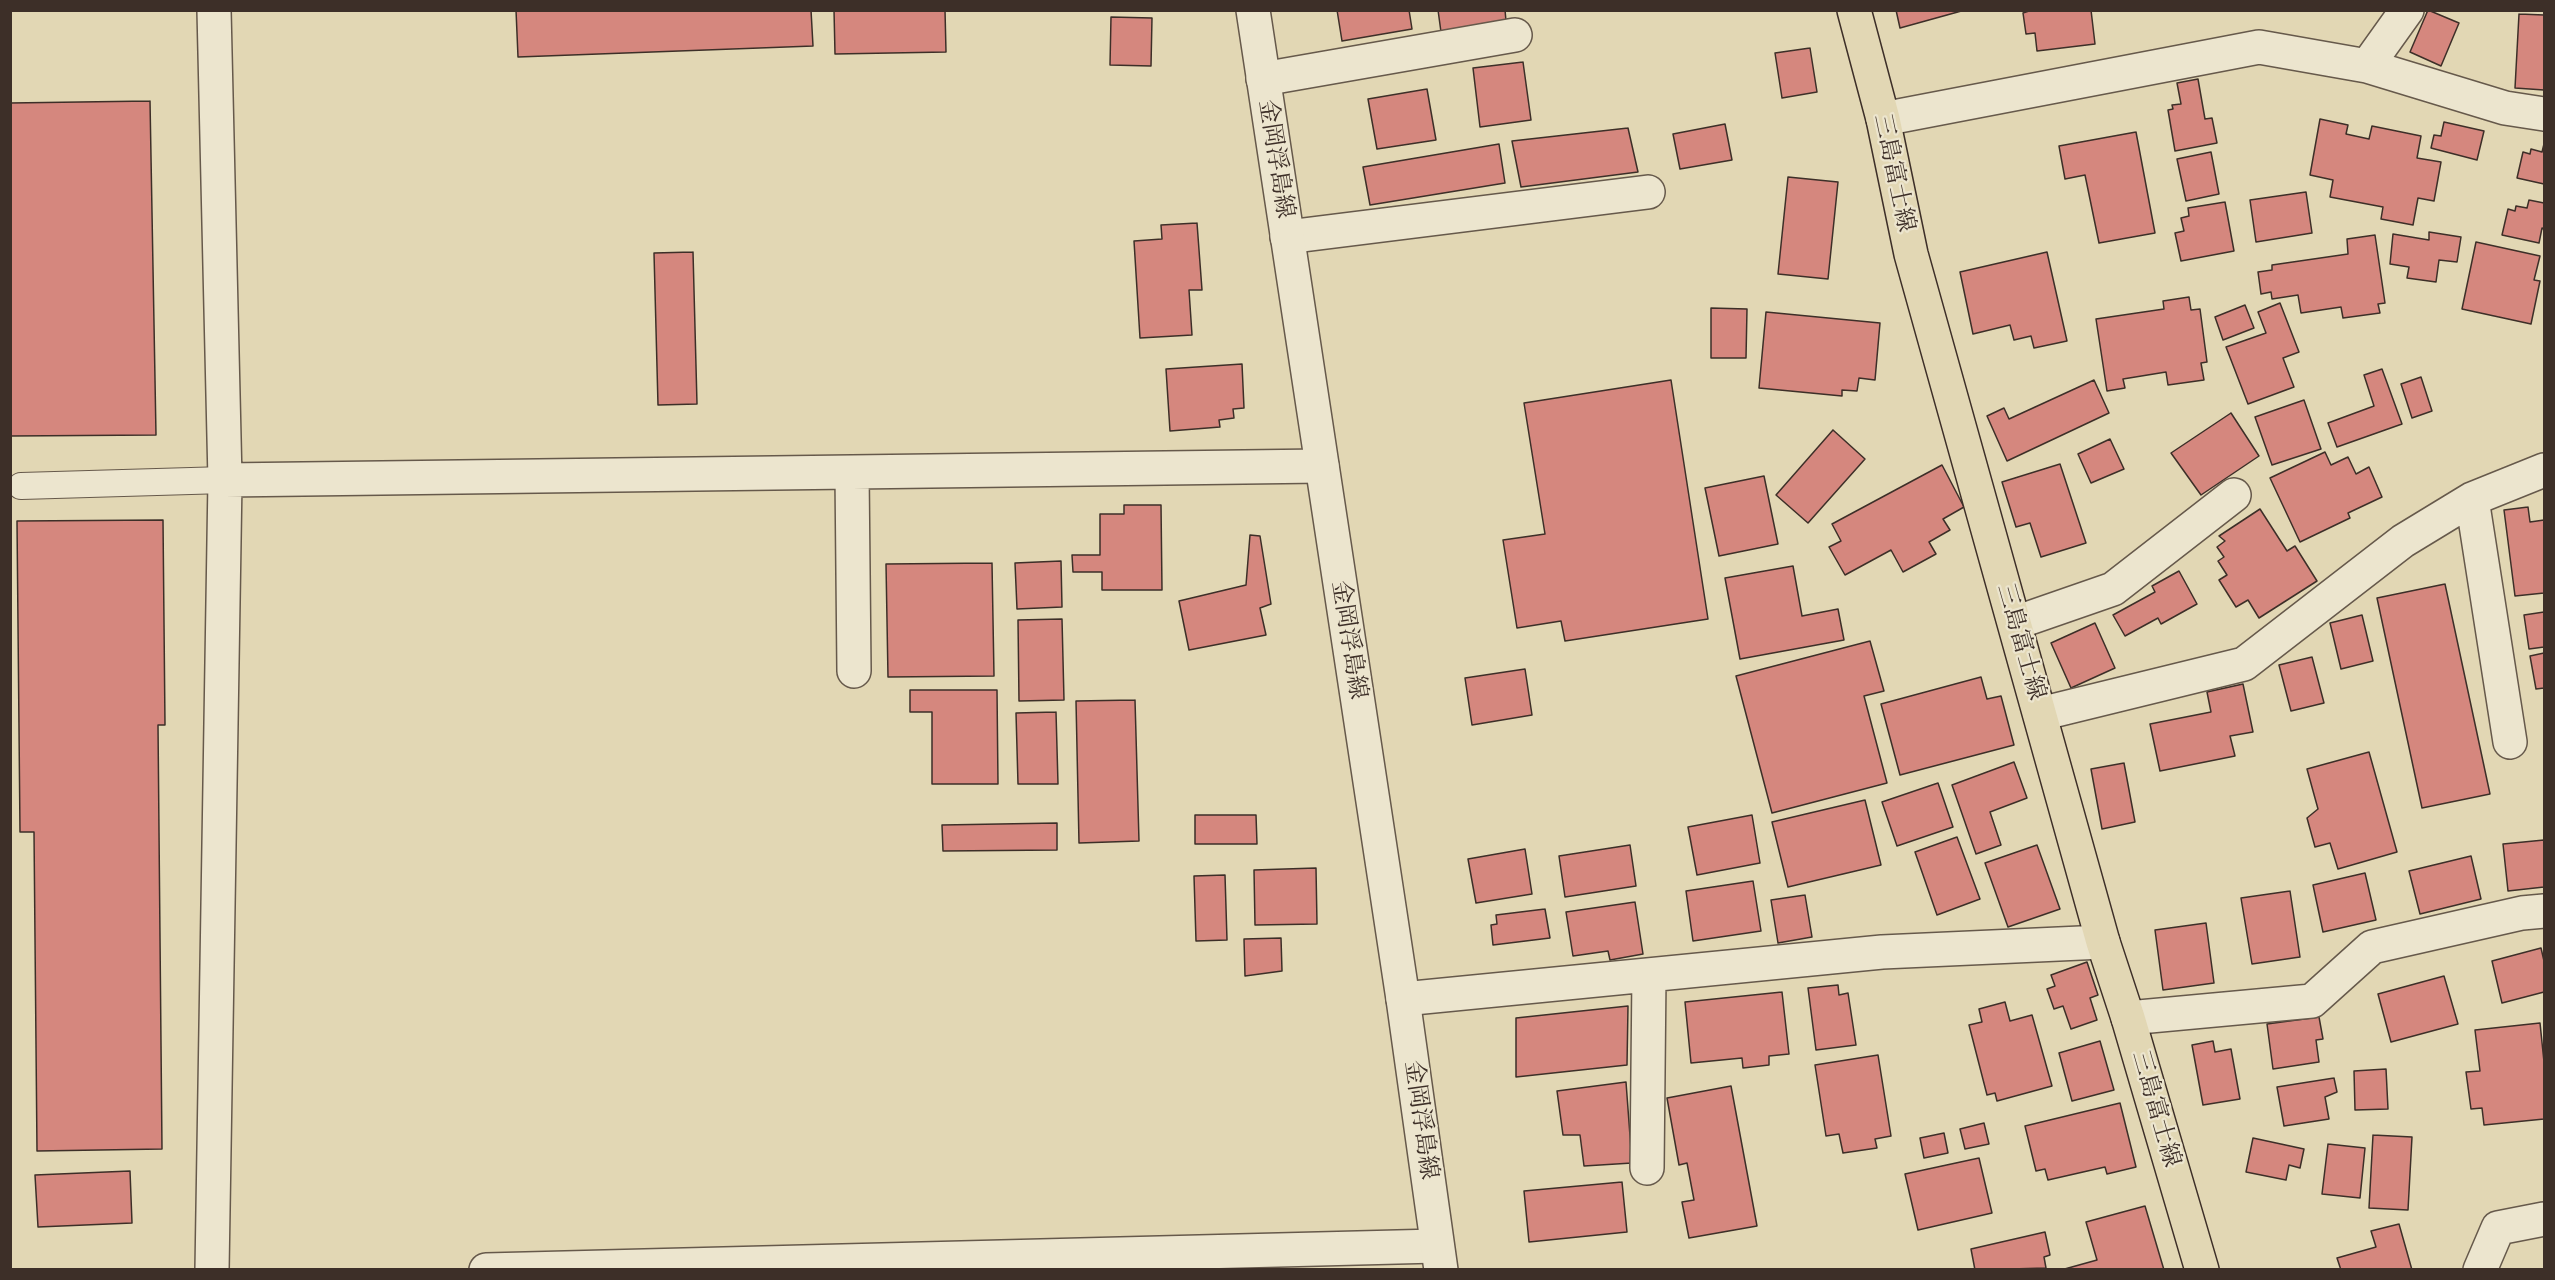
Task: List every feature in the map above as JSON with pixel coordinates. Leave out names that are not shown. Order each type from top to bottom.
[{"type":"main road","name":"三島富士線","points":[[1854,10],[1883,119],[1911,254],[2103,942],[2128,1018],[2202,1269]]},
{"type":"street","points":[[212,1269],[225,480],[214,10]]},
{"type":"street","name":"金岡浮島線","points":[[1253,10],[1403,999],[1439,1258]]},
{"type":"street","points":[[2367,66],[2407,10]]},
{"type":"street","points":[[1263,79],[1515,35]]},
{"type":"street","points":[[1883,119],[2259,47],[2367,66],[2505,108],[2544,114]]},
{"type":"street","points":[[1287,237],[1648,192]]},
{"type":"street","points":[[2040,714],[2244,664],[2403,541],[2472,499],[2544,463]]},
{"type":"street","points":[[225,480],[1322,466]]},
{"type":"street","points":[[852,472],[854,671]]},
{"type":"street","points":[[2015,623],[2113,590],[2234,495]]},
{"type":"street","points":[[2472,499],[2510,742]]},
{"type":"street","points":[[2128,1018],[2312,1001],[2373,946],[2522,913],[2544,911]]},
{"type":"street","points":[[1403,999],[1882,952],[2103,942]]},
{"type":"street","points":[[1647,1168],[1649,975]]},
{"type":"street","points":[[2480,1269],[2498,1228],[2544,1219]]},
{"type":"street","points":[[486,1269],[1439,1258]]},
{"type":"lane","points":[[21,486],[225,480]]},
{"type":"building","points":[[516,10],[811,10],[813,46],[518,57]]},
{"type":"building","points":[[834,10],[945,10],[946,52],[835,54]]},
{"type":"building","points":[[1337,10],[1409,10],[1412,29],[1342,41]]},
{"type":"building","points":[[1438,10],[1505,10],[1506,21],[1441,32]]},
{"type":"building","points":[[1896,10],[1965,10],[1900,28]]},
{"type":"building","points":[[2032,10],[2091,10],[2095,44],[2037,51],[2035,33],[2026,34],[2023,13]]},
{"type":"building","points":[[2428,10],[2459,23],[2441,66],[2410,52]]},
{"type":"building","points":[[2519,14],[2544,15],[2544,90],[2515,88]]},
{"type":"building","points":[[1111,17],[1152,18],[1151,66],[1110,65]]},
{"type":"building","points":[[1810,48],[1817,92],[1782,98],[1775,53]]},
{"type":"building","points":[[1523,62],[1531,120],[1480,127],[1473,68]]},
{"type":"building","points":[[2198,79],[2205,119],[2212,118],[2217,143],[2175,151],[2168,110],[2173,109],[2172,105],[2181,104],[2177,83]]},
{"type":"building","points":[[1427,89],[1436,140],[1377,149],[1368,99]]},
{"type":"building","points":[[150,101],[156,435],[10,436],[10,103]]},
{"type":"building","points":[[2320,119],[2348,125],[2346,134],[2369,139],[2372,126],[2421,136],[2417,158],[2441,162],[2434,201],[2418,198],[2413,225],[2381,219],[2383,207],[2330,197],[2333,180],[2310,175]]},
{"type":"building","points":[[2444,122],[2484,131],[2477,160],[2431,148],[2434,135],[2441,136]]},
{"type":"building","points":[[1725,124],[1732,160],[1680,169],[1673,134]]},
{"type":"building","points":[[1628,128],[1638,172],[1521,187],[1512,141]]},
{"type":"building","points":[[2136,132],[2155,233],[2099,243],[2085,175],[2065,179],[2059,146]]},
{"type":"building","points":[[1499,144],[1505,183],[1370,205],[1363,167]]},
{"type":"building","points":[[2544,144],[2544,184],[2517,178],[2523,152],[2530,154],[2531,149],[2542,152]]},
{"type":"building","points":[[2211,152],[2219,194],[2186,201],[2177,159]]},
{"type":"building","points":[[1788,177],[1838,182],[1828,279],[1778,274]]},
{"type":"building","points":[[2306,192],[2312,233],[2256,242],[2250,200]]},
{"type":"building","points":[[2529,200],[2544,203],[2544,229],[2542,228],[2539,243],[2502,235],[2508,209],[2515,211],[2516,206],[2527,208]]},
{"type":"building","points":[[2225,202],[2234,251],[2181,261],[2175,233],[2184,231],[2181,218],[2189,216],[2188,208]]},
{"type":"building","points":[[1197,223],[1202,290],[1189,290],[1192,335],[1140,338],[1134,241],[1162,239],[1161,225]]},
{"type":"building","points":[[2429,232],[2461,237],[2457,262],[2439,260],[2436,282],[2407,278],[2409,267],[2390,264],[2393,234],[2429,240]]},
{"type":"building","points":[[2375,235],[2385,303],[2378,304],[2380,313],[2343,318],[2341,307],[2301,313],[2298,295],[2272,299],[2271,292],[2261,294],[2258,272],[2272,270],[2272,265],[2348,254],[2347,239]]},
{"type":"building","points":[[2476,242],[2540,256],[2534,280],[2540,281],[2531,324],[2462,309]]},
{"type":"building","points":[[693,252],[697,404],[658,405],[654,253]]},
{"type":"building","points":[[2047,252],[2067,341],[2034,348],[2031,336],[2014,340],[2010,325],[1973,334],[1960,272]]},
{"type":"building","points":[[2189,297],[2191,310],[2200,309],[2207,362],[2201,363],[2204,380],[2168,385],[2166,372],[2123,379],[2125,388],[2107,391],[2096,319],[2164,309],[2163,301]]},
{"type":"building","points":[[2280,303],[2299,352],[2283,358],[2294,387],[2248,404],[2226,347],[2266,333],[2258,312]]},
{"type":"building","points":[[2245,305],[2254,328],[2223,340],[2215,317]]},
{"type":"building","points":[[1711,308],[1747,309],[1746,358],[1711,358]]},
{"type":"building","points":[[1766,312],[1880,323],[1875,380],[1859,378],[1857,391],[1842,390],[1842,396],[1759,388]]},
{"type":"building","points":[[1242,364],[1244,408],[1233,409],[1234,418],[1219,420],[1220,427],[1170,431],[1166,369]]},
{"type":"building","points":[[2382,369],[2402,424],[2337,447],[2328,423],[2374,406],[2364,375]]},
{"type":"building","points":[[2421,377],[2432,411],[2412,418],[2401,384]]},
{"type":"building","points":[[1671,380],[1708,619],[1565,641],[1561,621],[1517,628],[1503,540],[1545,534],[1524,403]]},
{"type":"building","points":[[2094,380],[2109,413],[2007,461],[1987,416],[2004,408],[2009,419]]},
{"type":"building","points":[[2304,400],[2321,449],[2272,465],[2255,417]]},
{"type":"building","points":[[2231,413],[2259,456],[2201,495],[2171,453]]},
{"type":"building","points":[[1833,430],[1865,459],[1808,523],[1776,495]]},
{"type":"building","points":[[2110,439],[2124,469],[2091,483],[2078,454]]},
{"type":"building","points":[[2325,452],[2331,465],[2348,457],[2356,474],[2369,467],[2382,497],[2348,513],[2350,518],[2300,542],[2270,478]]},
{"type":"building","points":[[2060,464],[2086,543],[2041,557],[2030,523],[2016,527],[2002,482]]},
{"type":"building","points":[[1942,465],[1964,507],[1943,519],[1950,530],[1929,542],[1936,554],[1903,572],[1891,550],[1845,575],[1829,547],[1841,541],[1832,524]]},
{"type":"building","points":[[1764,476],[1778,544],[1719,556],[1705,488]]},
{"type":"building","points":[[1124,505],[1161,505],[1162,590],[1102,590],[1102,572],[1073,572],[1072,555],[1100,555],[1100,514],[1124,514]]},
{"type":"building","points":[[2528,507],[2530,522],[2544,520],[2544,593],[2515,596],[2504,510]]},
{"type":"building","points":[[2260,509],[2287,551],[2295,546],[2317,581],[2259,618],[2248,600],[2236,607],[2219,580],[2227,575],[2218,561],[2224,557],[2217,547],[2225,541],[2219,536]]},
{"type":"building","points":[[163,520],[165,725],[158,725],[162,1149],[37,1151],[34,832],[20,832],[17,521]]},
{"type":"building","points":[[1250,535],[1260,536],[1271,604],[1260,608],[1266,635],[1189,650],[1179,601],[1246,585]]},
{"type":"building","points":[[1061,561],[1062,607],[1017,609],[1015,563]]},
{"type":"building","points":[[992,563],[994,676],[888,677],[886,564]]},
{"type":"building","points":[[1793,566],[1802,616],[1838,609],[1844,640],[1740,659],[1725,578]]},
{"type":"building","points":[[2179,571],[2197,604],[2161,624],[2158,618],[2125,636],[2113,615],[2155,592],[2152,586]]},
{"type":"building","points":[[2445,584],[2490,794],[2422,808],[2377,598]]},
{"type":"building","points":[[2544,612],[2544,647],[2529,649],[2524,615]]},
{"type":"building","points":[[2362,615],[2373,661],[2341,669],[2330,623]]},
{"type":"building","points":[[1062,619],[1064,700],[1019,701],[1018,620]]},
{"type":"building","points":[[2095,623],[2115,668],[2071,688],[2051,643]]},
{"type":"building","points":[[1870,641],[1884,691],[1864,696],[1887,783],[1772,813],[1736,676]]},
{"type":"building","points":[[2544,653],[2544,688],[2536,689],[2530,656]]},
{"type":"building","points":[[2312,657],[2324,703],[2291,711],[2279,665]]},
{"type":"building","points":[[1525,669],[1532,715],[1472,725],[1465,678]]},
{"type":"building","points":[[1981,677],[1987,699],[2001,696],[2014,745],[1900,775],[1881,704]]},
{"type":"building","points":[[2243,684],[2253,732],[2230,736],[2235,756],[2160,771],[2150,724],[2211,712],[2207,692]]},
{"type":"building","points":[[910,690],[997,690],[998,784],[932,784],[932,712],[910,712]]},
{"type":"building","points":[[1135,700],[1139,841],[1079,843],[1076,701]]},
{"type":"building","points":[[1056,712],[1058,784],[1018,784],[1016,713]]},
{"type":"building","points":[[2369,752],[2397,852],[2338,869],[2330,843],[2315,847],[2307,818],[2318,809],[2307,769]]},
{"type":"building","points":[[2014,762],[2027,798],[1990,812],[2001,845],[1976,854],[1952,785]]},
{"type":"building","points":[[2124,763],[2135,822],[2102,829],[2091,769]]},
{"type":"building","points":[[1938,783],[1953,827],[1897,846],[1882,802]]},
{"type":"building","points":[[1865,800],[1881,865],[1788,887],[1772,822]]},
{"type":"building","points":[[1195,815],[1256,815],[1257,844],[1195,844]]},
{"type":"building","points":[[1752,815],[1760,863],[1697,875],[1688,827]]},
{"type":"building","points":[[1057,823],[1057,850],[943,851],[942,825]]},
{"type":"building","points":[[1957,837],[1980,899],[1937,915],[1915,852]]},
{"type":"building","points":[[2544,840],[2544,887],[2508,891],[2503,844]]},
{"type":"building","points":[[1630,845],[1636,886],[1565,897],[1559,856]]},
{"type":"building","points":[[2037,845],[2060,909],[2008,927],[1985,863]]},
{"type":"building","points":[[1525,849],[1532,894],[1476,903],[1468,859]]},
{"type":"building","points":[[2471,856],[2481,899],[2420,914],[2409,871]]},
{"type":"building","points":[[1316,868],[1317,924],[1255,925],[1254,870]]},
{"type":"building","points":[[2365,873],[2376,920],[2323,932],[2313,885]]},
{"type":"building","points":[[1225,875],[1227,940],[1196,941],[1194,876]]},
{"type":"building","points":[[1753,881],[1761,931],[1693,941],[1686,891]]},
{"type":"building","points":[[2290,891],[2300,957],[2252,964],[2241,898]]},
{"type":"building","points":[[1805,895],[1812,937],[1778,943],[1771,900]]},
{"type":"building","points":[[1635,902],[1643,954],[1610,960],[1608,951],[1573,956],[1566,912]]},
{"type":"building","points":[[1545,909],[1550,938],[1493,945],[1491,925],[1497,924],[1496,915]]},
{"type":"building","points":[[2206,923],[2214,983],[2163,990],[2155,930]]},
{"type":"building","points":[[1281,938],[1282,971],[1245,976],[1244,939]]},
{"type":"building","points":[[2541,948],[2544,961],[2544,992],[2502,1003],[2492,961]]},
{"type":"building","points":[[2087,962],[2098,995],[2090,998],[2097,1020],[2071,1029],[2063,1006],[2054,1009],[2047,989],[2055,986],[2051,975]]},
{"type":"building","points":[[2444,976],[2458,1024],[2391,1042],[2378,994]]},
{"type":"building","points":[[1838,985],[1839,995],[1848,993],[1856,1045],[1816,1050],[1808,988]]},
{"type":"building","points":[[1782,992],[1789,1054],[1769,1056],[1769,1065],[1743,1068],[1742,1058],[1691,1063],[1685,1002]]},
{"type":"building","points":[[2005,1002],[2010,1021],[2032,1015],[2052,1086],[1997,1101],[1995,1093],[1987,1095],[1969,1025],[1982,1022],[1979,1009]]},
{"type":"building","points":[[1628,1006],[1627,1065],[1516,1077],[1516,1018]]},
{"type":"building","points":[[2319,1017],[2323,1039],[2316,1040],[2319,1062],[2273,1069],[2267,1024]]},
{"type":"building","points":[[2540,1023],[2544,1062],[2544,1119],[2484,1125],[2482,1108],[2471,1109],[2466,1072],[2480,1071],[2475,1030]]},
{"type":"building","points":[[2100,1041],[2114,1090],[2072,1101],[2059,1053]]},
{"type":"building","points":[[2213,1041],[2215,1052],[2231,1049],[2240,1099],[2203,1105],[2192,1045]]},
{"type":"building","points":[[1878,1055],[1891,1136],[1875,1139],[1877,1148],[1843,1153],[1839,1134],[1826,1136],[1815,1065]]},
{"type":"building","points":[[2386,1069],[2388,1109],[2355,1110],[2354,1071]]},
{"type":"building","points":[[2334,1078],[2337,1092],[2325,1097],[2329,1119],[2284,1126],[2277,1087]]},
{"type":"building","points":[[1626,1082],[1632,1163],[1584,1166],[1580,1135],[1563,1135],[1557,1091]]},
{"type":"building","points":[[1731,1086],[1757,1226],[1689,1238],[1682,1202],[1694,1200],[1687,1163],[1679,1165],[1667,1098]]},
{"type":"building","points":[[2120,1103],[2136,1167],[2107,1174],[2105,1167],[2048,1180],[2045,1169],[2036,1171],[2025,1126]]},
{"type":"building","points":[[1984,1123],[1989,1144],[1965,1149],[1960,1129]]},
{"type":"building","points":[[1944,1133],[1948,1153],[1924,1158],[1920,1138]]},
{"type":"building","points":[[2373,1135],[2412,1137],[2408,1210],[2369,1208]]},
{"type":"building","points":[[2253,1138],[2304,1149],[2300,1168],[2289,1165],[2286,1180],[2246,1172]]},
{"type":"building","points":[[2328,1144],[2365,1148],[2360,1198],[2322,1194]]},
{"type":"building","points":[[1979,1158],[1992,1213],[1918,1230],[1905,1174]]},
{"type":"building","points":[[130,1171],[132,1223],[38,1227],[35,1175]]},
{"type":"building","points":[[1622,1182],[1627,1232],[1529,1242],[1524,1191]]},
{"type":"building","points":[[2145,1206],[2164,1270],[2061,1270],[2097,1260],[2086,1222]]},
{"type":"building","points":[[2399,1224],[2412,1270],[2341,1270],[2337,1258],[2376,1247],[2371,1231]]},
{"type":"building","points":[[2045,1232],[2050,1255],[2044,1257],[2046,1268],[1975,1270],[1971,1249]]}]
